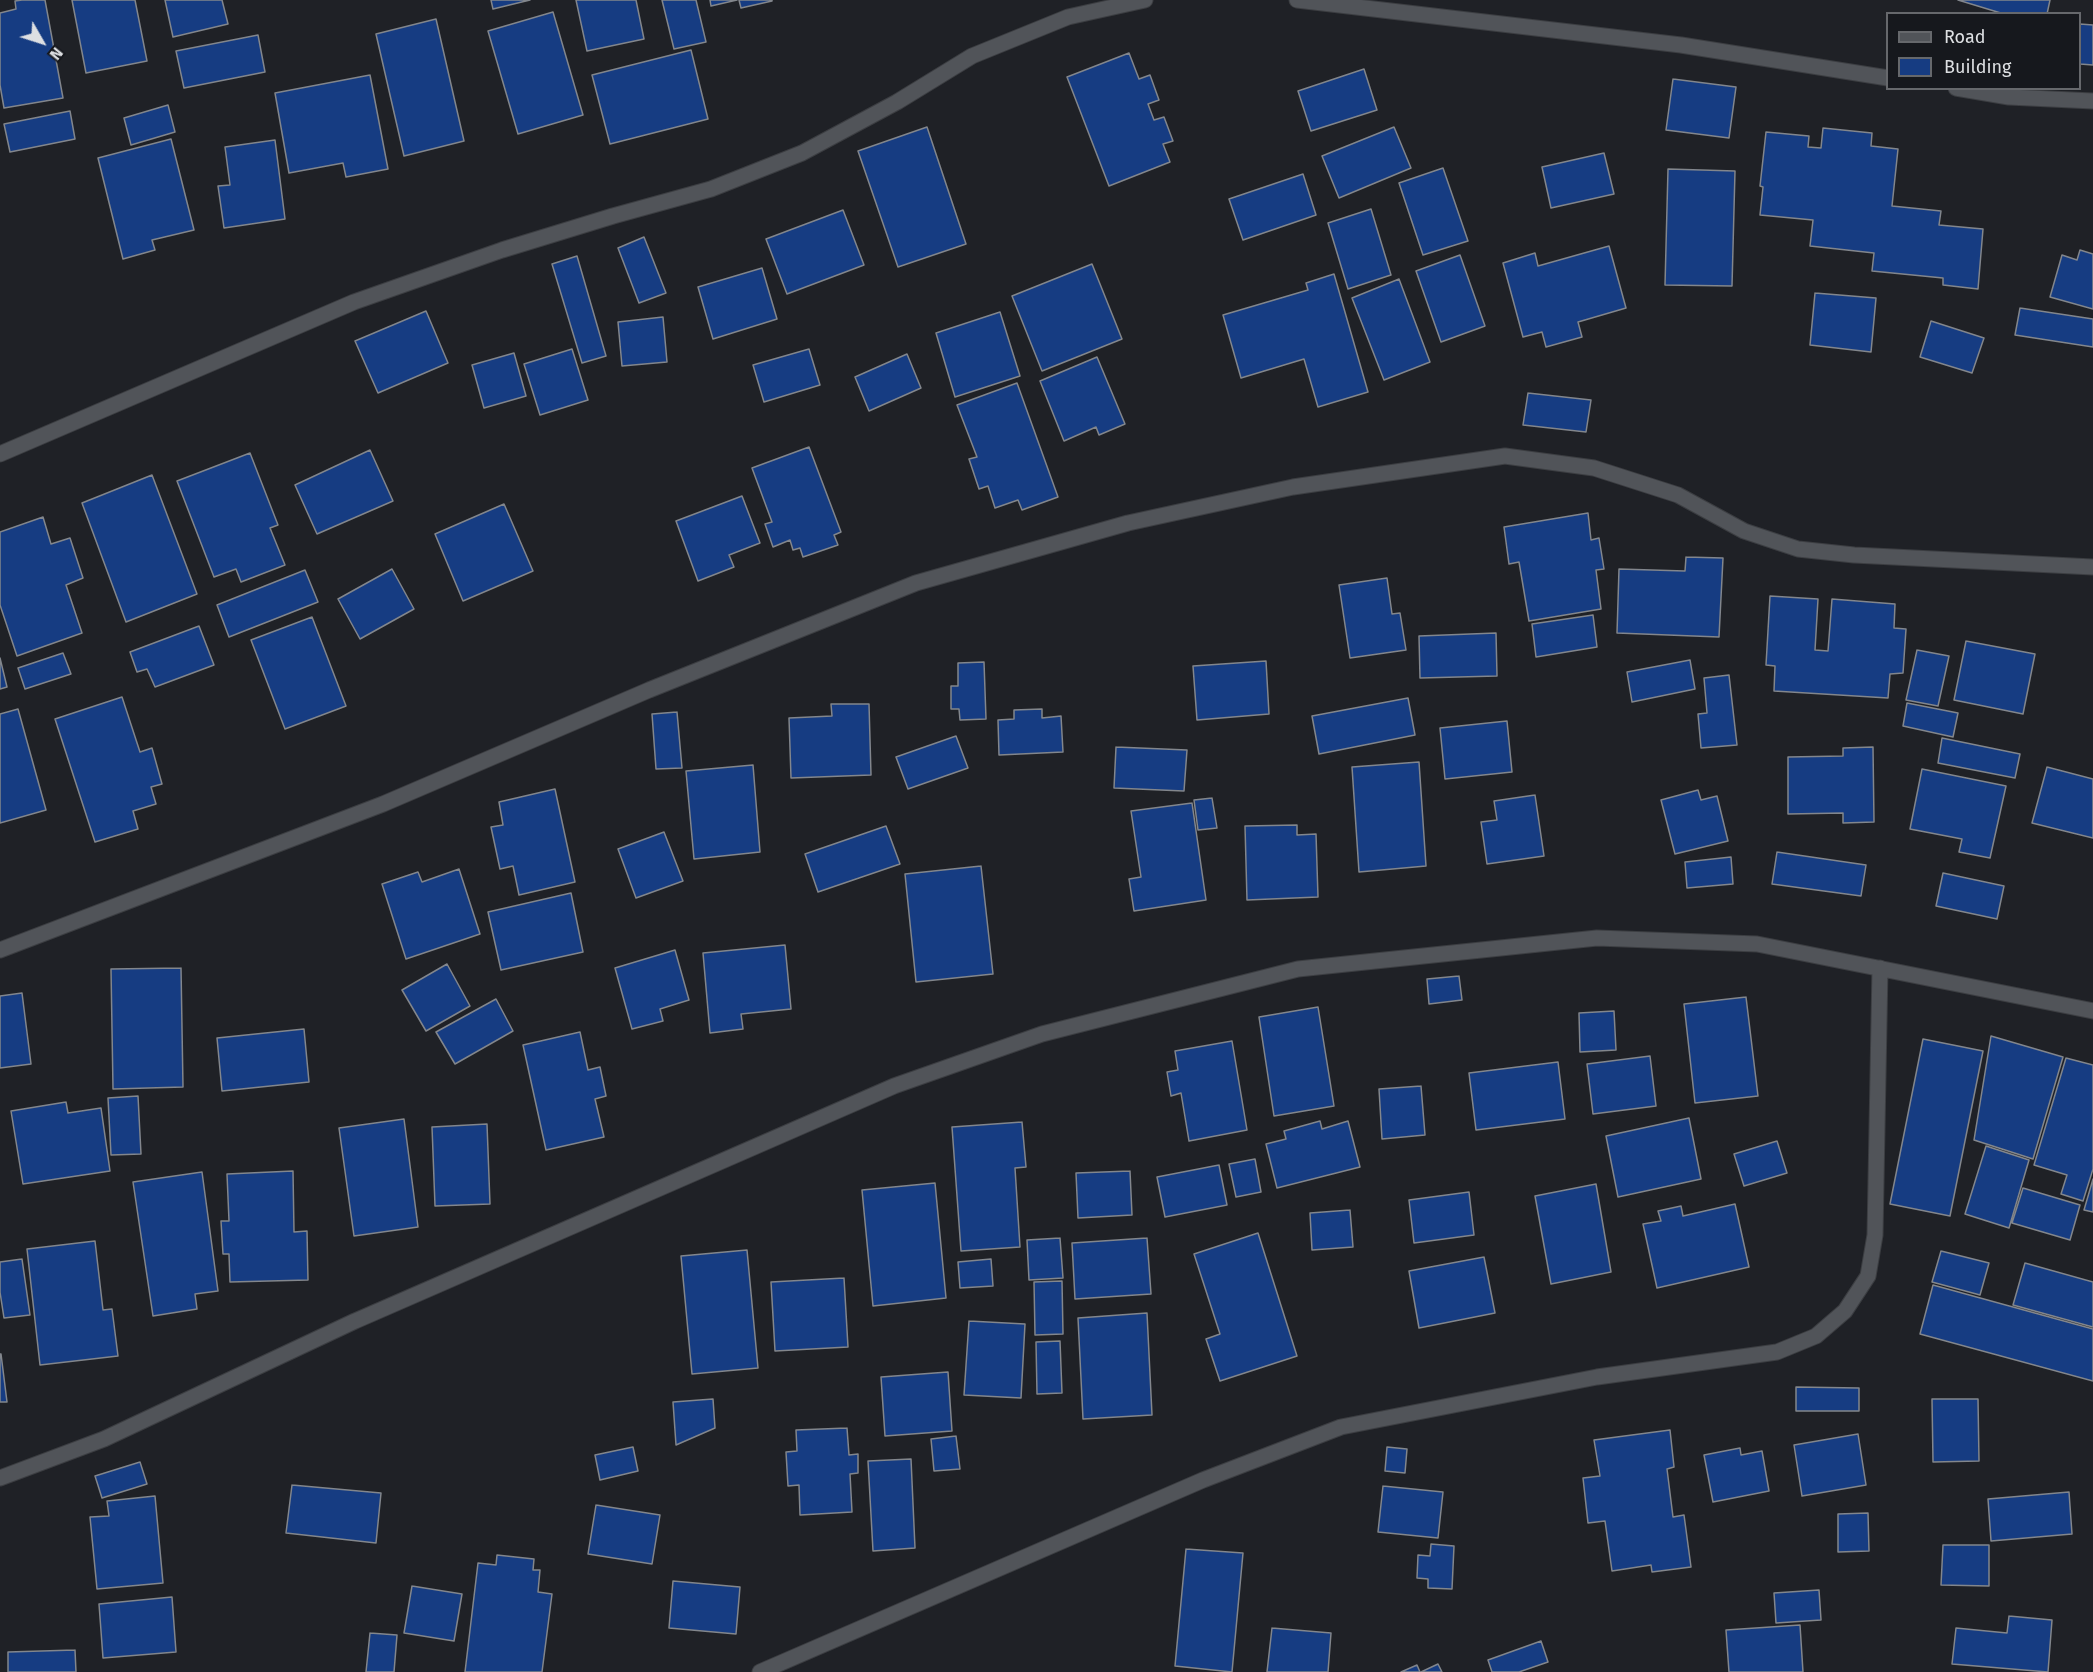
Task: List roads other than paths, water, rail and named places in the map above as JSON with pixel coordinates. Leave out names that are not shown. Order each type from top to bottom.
[{"type":"street","points":[[0,454],[354,302],[502,250],[711,189],[802,153],[897,102],[972,56],[1068,16],[1145,0]]},
{"type":"street","points":[[1297,0],[1682,45],[1886,78]]},
{"type":"street","points":[[1968,90],[2009,97],[2093,102]]},
{"type":"street","points":[[0,951],[383,804],[650,690],[916,583],[1128,523],[1293,487],[1505,456],[1594,468],[1678,495],[1744,531],[1798,549],[1854,555],[2093,567]]},
{"type":"street","points":[[0,1478],[104,1439],[355,1321],[894,1086],[1042,1034],[1298,969],[1597,938],[1757,944],[2093,1011]]},
{"type":"street","points":[[760,1672],[1203,1480],[1341,1427],[1597,1377],[1778,1352],[1816,1336],[1845,1311],[1868,1276],[1875,1235],[1880,968]]}]
